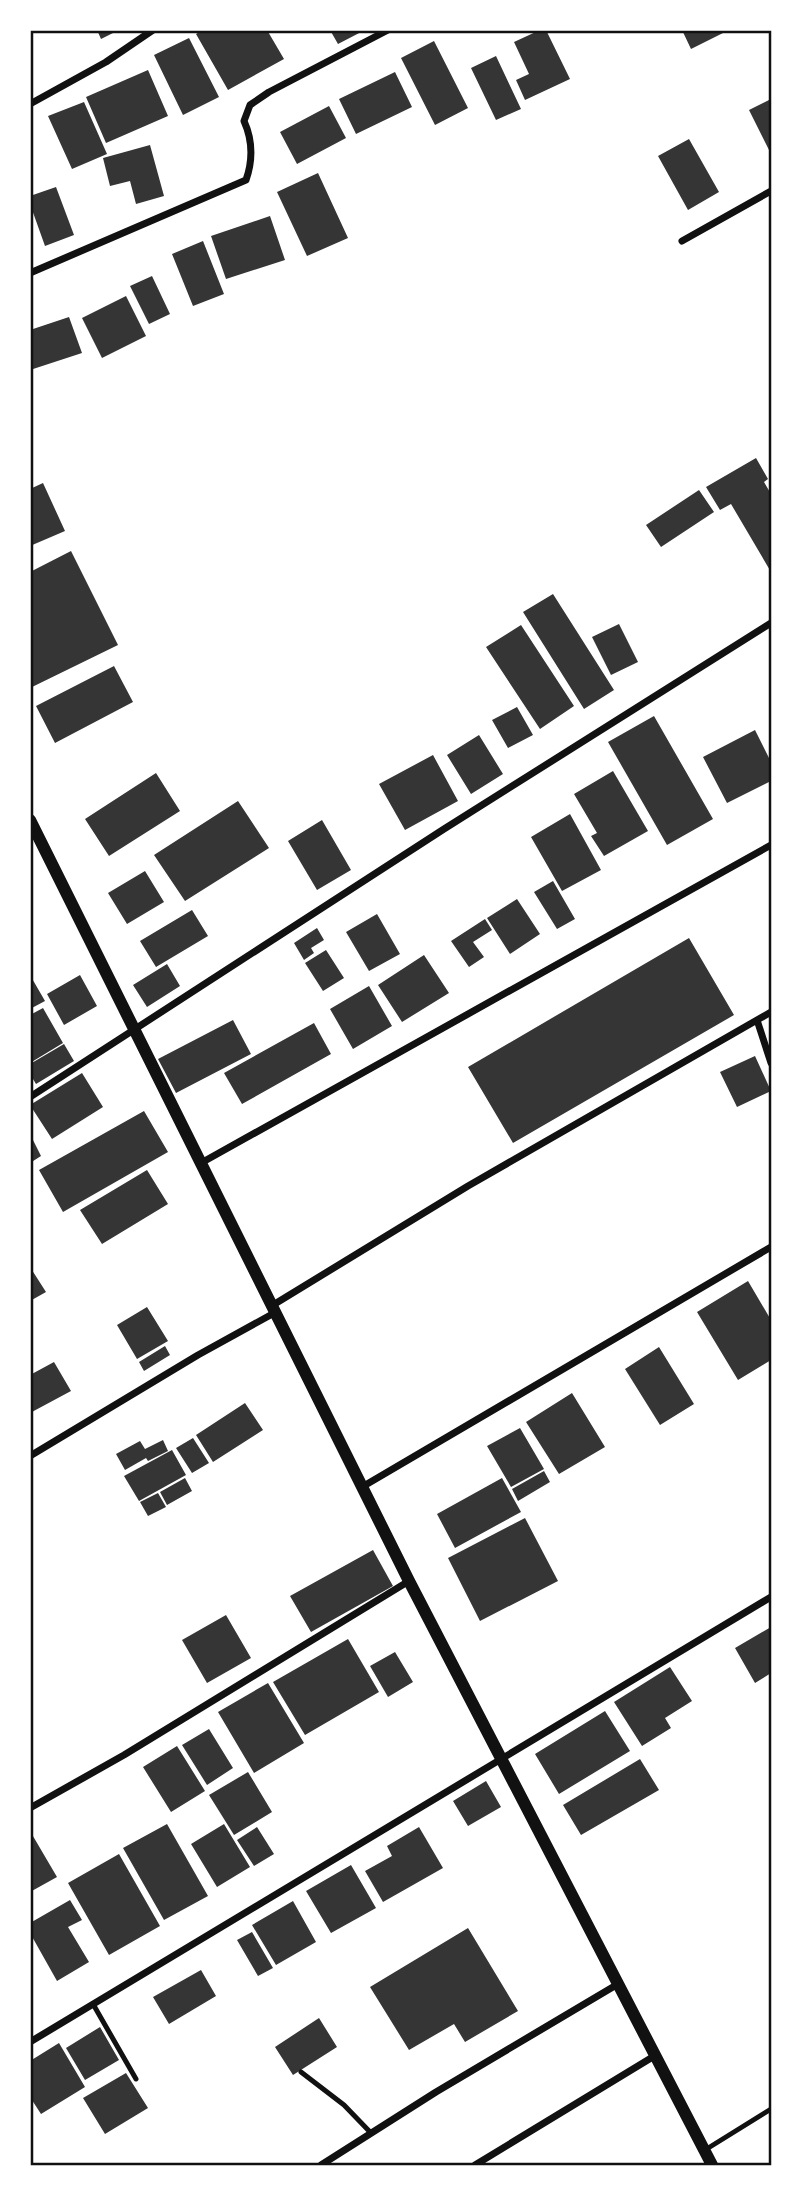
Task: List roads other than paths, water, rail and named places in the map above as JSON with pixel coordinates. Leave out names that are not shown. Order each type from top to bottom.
[{"type":"street","points":[[30,104],[106,62],[153,30]]},
{"type":"street","points":[[30,273],[246,180],[251,166],[251,152],[249,132],[244,121],[250,105],[269,92],[388,30]]},
{"type":"street","points":[[682,241],[771,191]]},
{"type":"street","points":[[30,1097],[771,623]]},
{"type":"street","points":[[30,820],[409,1581],[712,2165]]},
{"type":"street","points":[[201,1163],[771,845]]},
{"type":"street","points":[[30,1456],[274,1309],[468,1186],[771,1012]]},
{"type":"street","points":[[757,1020],[771,1063]]},
{"type":"street","points":[[362,1487],[771,1247]]},
{"type":"street","points":[[30,1808],[124,1755],[409,1581]]},
{"type":"street","points":[[30,2042],[771,1597]]},
{"type":"street","points":[[321,2165],[618,1984]]},
{"type":"street","points":[[475,2165],[656,2055]]},
{"type":"lane","points":[[93,2004],[136,2078]]},
{"type":"lane","points":[[301,2072],[344,2105],[371,2133]]},
{"type":"lane","points":[[705,2150],[771,2109]]}]
